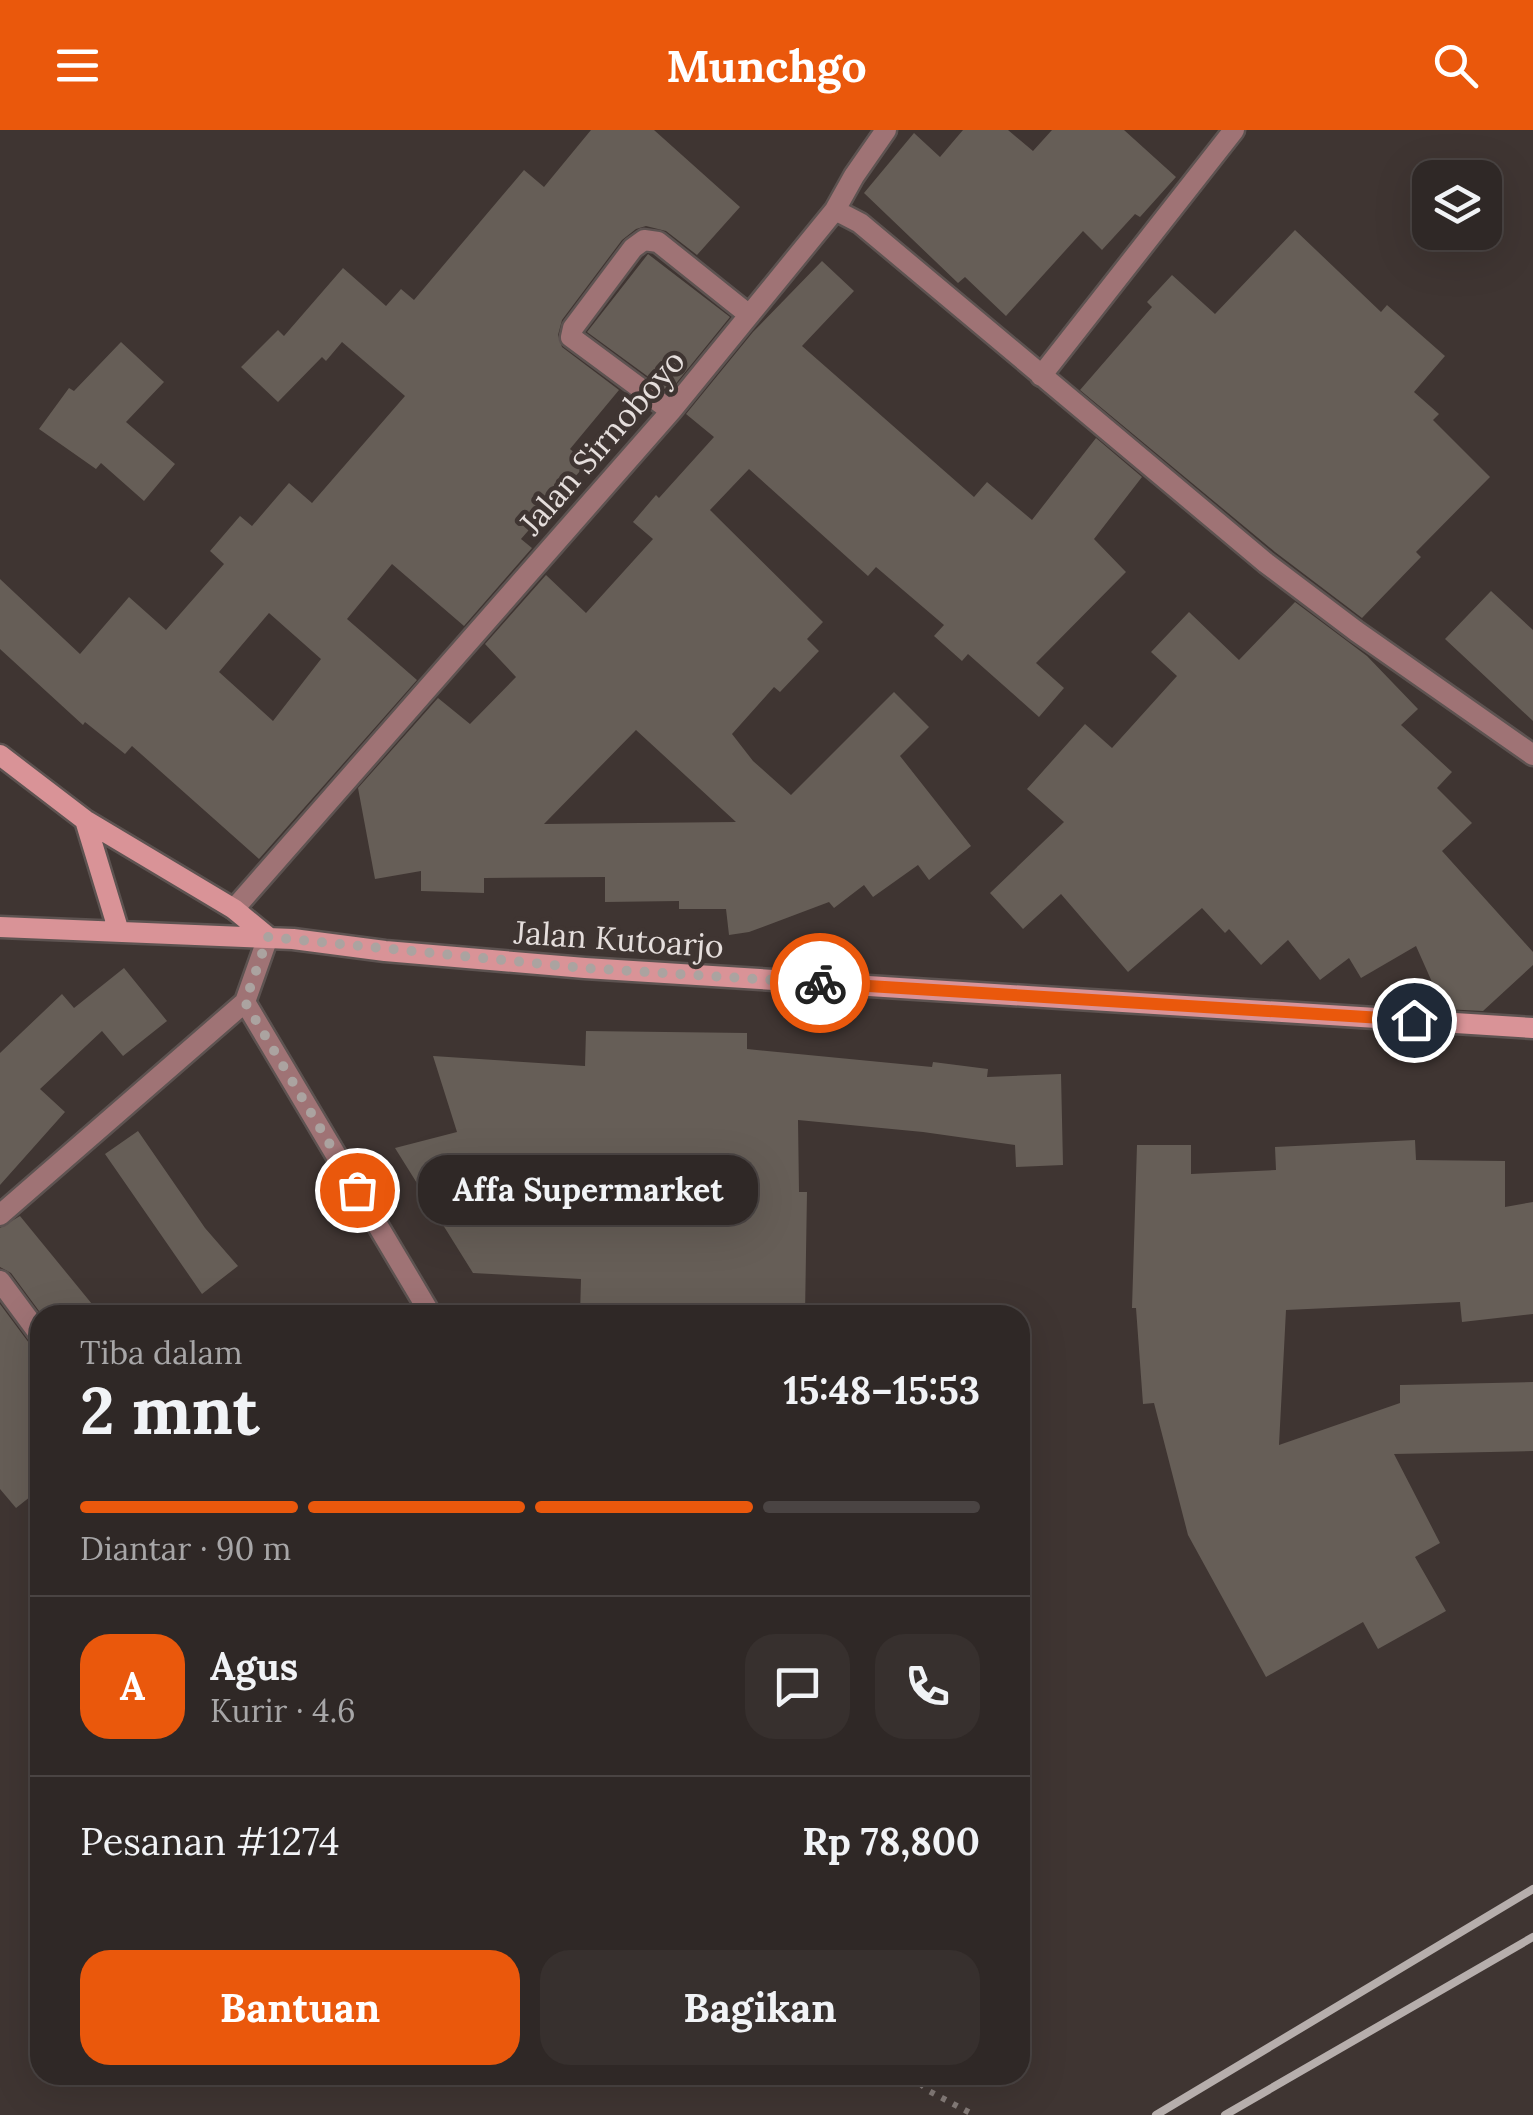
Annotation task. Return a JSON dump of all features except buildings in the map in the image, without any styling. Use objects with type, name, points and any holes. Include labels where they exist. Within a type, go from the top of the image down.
[{"type":"main road","points":[[0,755],[85,820],[234,909],[268,937]]},
{"type":"main road","points":[[85,820],[119,932]]},
{"type":"main road","name":"Jalan Kutoarjo","points":[[0,927],[268,937],[584,968],[1533,1028]]},
{"type":"street","name":"Jalan Sirnoboyo","points":[[234,909],[670,411],[836,210],[886,130]]},
{"type":"street","points":[[1041,376],[1234,130]]},
{"type":"street","points":[[836,210],[860,223],[1266,563],[1533,754]]},
{"type":"street","points":[[670,411],[571,337],[572,328],[633,248],[644,240],[658,242],[748,314]]},
{"type":"street","points":[[0,1215],[245,1002],[268,937]]},
{"type":"street","points":[[245,1002],[425,1305]]},
{"type":"street","points":[[0,1281],[30,1322]]},
{"type":"path","points":[[922,2085],[974,2115]]},
{"type":"railway","points":[[1156,2115],[1533,1889]]},
{"type":"railway","points":[[1225,2115],[1533,1937]]},
{"type":"way so far","points":[[357,1190],[245,1002],[268,937],[584,968],[820,983]]},
{"type":"place","name":"Affa Supermarket","points":[[357,1190]]},
{"type":"route","points":[[820,983],[1414,1020]]}]
